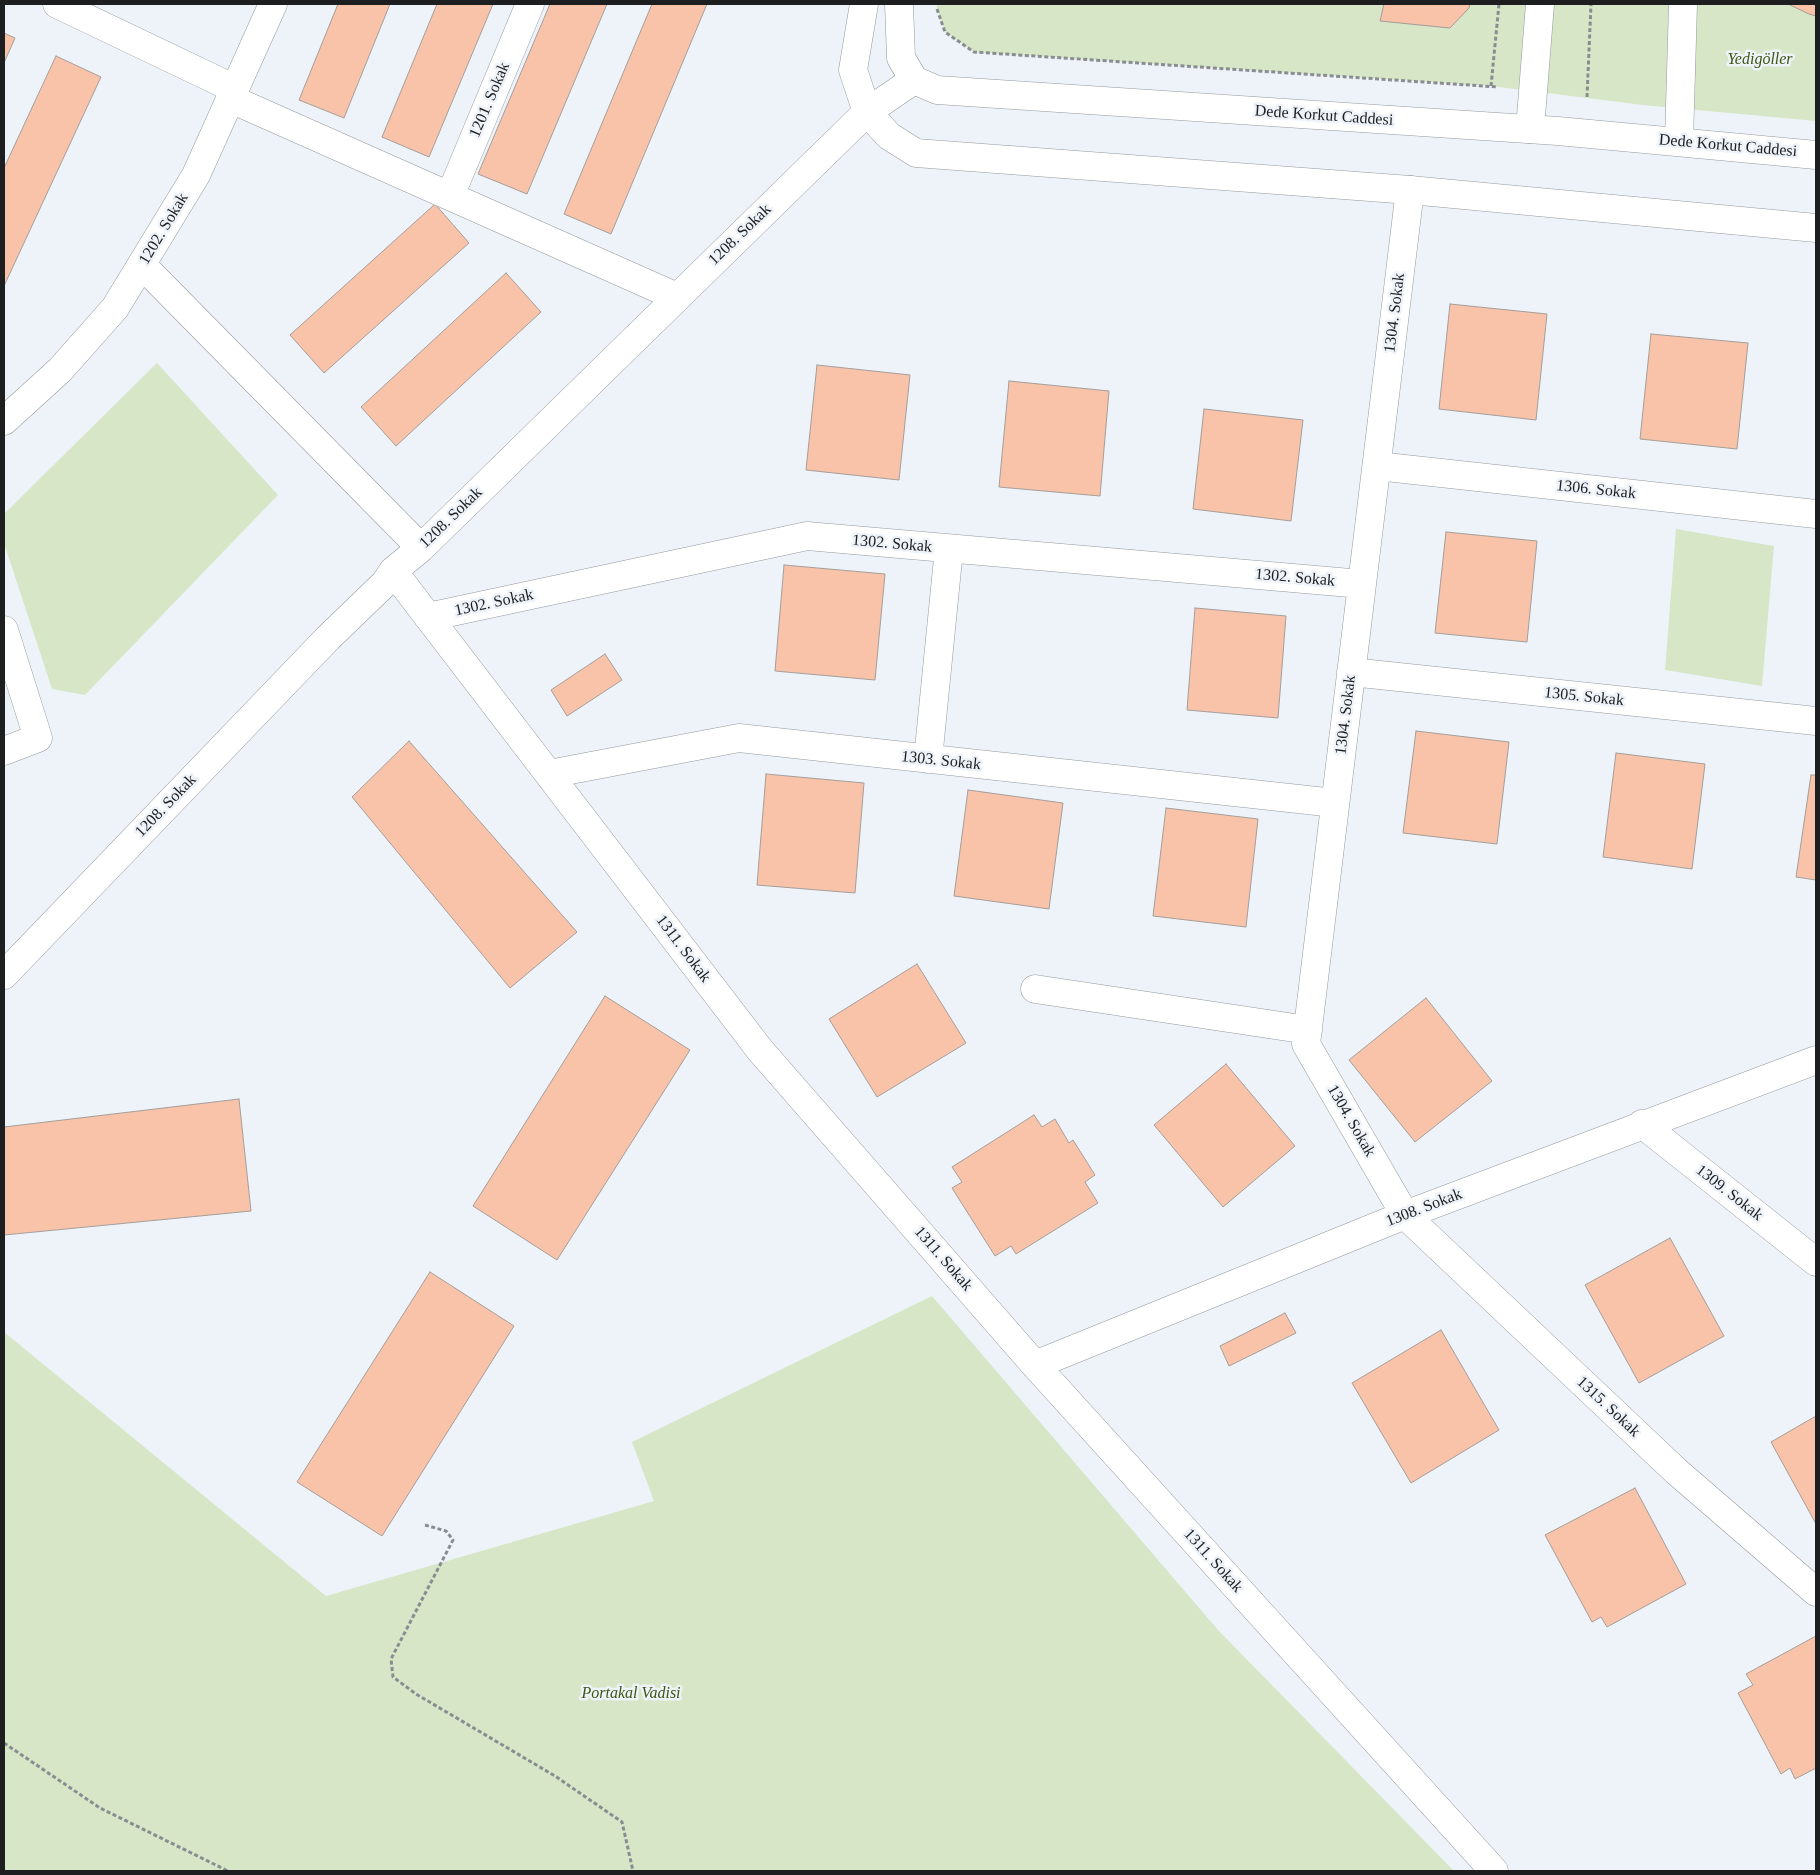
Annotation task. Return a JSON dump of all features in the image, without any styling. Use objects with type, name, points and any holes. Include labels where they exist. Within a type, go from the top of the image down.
[{"type":"street","points":[[57,4],[233,94],[450,196],[677,297]]},
{"type":"street","name":"1202. Sokak","points":[[4,420],[60,370],[115,308],[196,176],[273,4]]},
{"type":"street","name":"1201. Sokak","points":[[450,196],[530,4]]},
{"type":"street","points":[[864,4],[853,70],[867,112],[889,136],[916,153],[1410,190],[1816,228]]},
{"type":"street","points":[[899,4],[901,58],[914,80]]},
{"type":"street","points":[[1530,129],[1540,4]]},
{"type":"street","points":[[1679,141],[1683,4]]},
{"type":"street","name":"1208. Sokak","points":[[4,975],[328,638],[385,583],[393,571],[421,548],[867,112],[914,80]]},
{"type":"street","name":"Dede Korkut Caddesi","points":[[914,80],[937,90],[1530,129],[1679,141],[1816,155]]},
{"type":"street","name":"1304. Sokak","points":[[1405,1215],[1306,1044],[1410,190]]},
{"type":"street","points":[[142,265],[421,548]]},
{"type":"street","name":"1306. Sokak","points":[[1377,466],[1816,514]]},
{"type":"street","name":"1302. Sokak","points":[[428,617],[807,536],[1362,584]]},
{"type":"street","points":[[928,759],[949,549]]},
{"type":"street","name":"1311. Sokak","points":[[393,571],[760,1050],[1035,1365],[1494,1871]]},
{"type":"street","points":[[4,630],[38,738],[4,751]]},
{"type":"street","name":"1305. Sokak","points":[[1351,672],[1816,721]]},
{"type":"street","name":"1303. Sokak","points":[[549,774],[739,738],[1335,803]]},
{"type":"street","points":[[1035,989],[1308,1030]]},
{"type":"street","name":"1308. Sokak","points":[[1035,1365],[1405,1215],[1642,1124],[1816,1060]]},
{"type":"street","name":"1309. Sokak","points":[[1642,1124],[1816,1262]]},
{"type":"street","name":"1315. Sokak","points":[[1405,1215],[1676,1472],[1816,1592]]},
{"type":"path","points":[[937,4],[936,9],[945,32],[974,52],[1491,86],[1499,4]]},
{"type":"path","points":[[1590,4],[1586,97],[1595,98]]},
{"type":"path","points":[[425,1525],[446,1531],[453,1540],[391,1658],[393,1677],[416,1694],[555,1776],[622,1822],[633,1871]]},
{"type":"path","points":[[4,1743],[100,1808],[228,1871]]},
{"type":"green space","name":"Yedigöller","points":[[937,4],[1816,4],[1816,121],[1643,105],[1491,86],[974,52],[945,32]]},
{"type":"green space","points":[[157,363],[278,495],[85,695],[52,689],[4,543],[4,514]]},
{"type":"green space","points":[[1676,529],[1774,546],[1762,686],[1665,670]]},
{"type":"green space","name":"Portakal Vadisi","points":[[932,1296],[1218,1630],[1454,1871],[4,1871],[4,1332],[326,1596],[654,1501],[632,1442]]},
{"type":"building","points":[[338,4],[390,4],[344,118],[299,100]]},
{"type":"building","points":[[437,4],[493,4],[429,157],[382,137]]},
{"type":"building","points":[[550,4],[607,4],[527,194],[478,174]]},
{"type":"building","points":[[652,4],[707,4],[611,234],[564,214]]},
{"type":"building","points":[[1384,4],[1470,4],[1469,8],[1450,28],[1380,21]]},
{"type":"building","points":[[1788,4],[1816,4],[1816,16],[1809,14]]},
{"type":"building","points":[[4,33],[15,38],[4,63]]},
{"type":"building","points":[[56,56],[101,77],[4,286],[4,168]]},
{"type":"building","points":[[435,204],[469,243],[324,373],[290,335]]},
{"type":"building","points":[[506,273],[541,312],[396,446],[361,407]]},
{"type":"building","points":[[1450,304],[1547,314],[1536,420],[1439,409]]},
{"type":"building","points":[[1651,334],[1748,343],[1737,449],[1640,439]]},
{"type":"building","points":[[817,365],[910,375],[899,480],[806,470]]},
{"type":"building","points":[[1009,381],[1109,391],[1100,496],[999,487]]},
{"type":"building","points":[[1204,409],[1303,420],[1291,521],[1193,509]]},
{"type":"building","points":[[1446,532],[1537,541],[1527,642],[1435,633]]},
{"type":"building","points":[[784,565],[885,574],[875,680],[775,671]]},
{"type":"building","points":[[1195,608],[1286,616],[1278,718],[1187,710]]},
{"type":"building","points":[[605,654],[622,680],[567,716],[551,690]]},
{"type":"building","points":[[1416,731],[1509,742],[1497,844],[1403,833]]},
{"type":"building","points":[[409,741],[577,932],[510,988],[352,797]]},
{"type":"building","points":[[1616,753],[1705,764],[1692,869],[1603,857]]},
{"type":"building","points":[[766,774],[864,783],[855,893],[757,885]]},
{"type":"building","points":[[1811,775],[1816,775],[1816,880],[1796,877]]},
{"type":"building","points":[[968,790],[1063,803],[1049,909],[954,896]]},
{"type":"building","points":[[1166,808],[1258,819],[1246,927],[1153,916]]},
{"type":"building","points":[[917,964],[966,1043],[877,1097],[829,1019]]},
{"type":"building","points":[[605,996],[690,1050],[557,1260],[473,1206]]},
{"type":"building","points":[[1426,998],[1492,1081],[1415,1142],[1349,1060]]},
{"type":"building","points":[[1226,1064],[1295,1146],[1223,1207],[1154,1125]]},
{"type":"building","points":[[239,1099],[251,1211],[4,1235],[4,1127]]},
{"type":"building","points":[[1034,1115],[1042,1127],[1055,1119],[1069,1143],[1073,1140],[1095,1175],[1085,1182],[1098,1203],[1016,1254],[1011,1246],[995,1256],[952,1188],[962,1182],[952,1167]]},
{"type":"building","points":[[1670,1238],[1724,1336],[1639,1383],[1585,1285]]},
{"type":"building","points":[[430,1272],[514,1326],[382,1536],[297,1482]]},
{"type":"building","points":[[1285,1313],[1296,1333],[1229,1366],[1220,1346]]},
{"type":"building","points":[[1441,1330],[1499,1430],[1411,1483],[1352,1383]]},
{"type":"building","points":[[1816,1416],[1816,1524],[1771,1442]]},
{"type":"building","points":[[1635,1488],[1686,1584],[1607,1627],[1601,1617],[1592,1622],[1545,1535]]},
{"type":"building","points":[[1816,1636],[1816,1768],[1795,1779],[1790,1768],[1781,1774],[1738,1693],[1753,1685],[1746,1674]]}]
